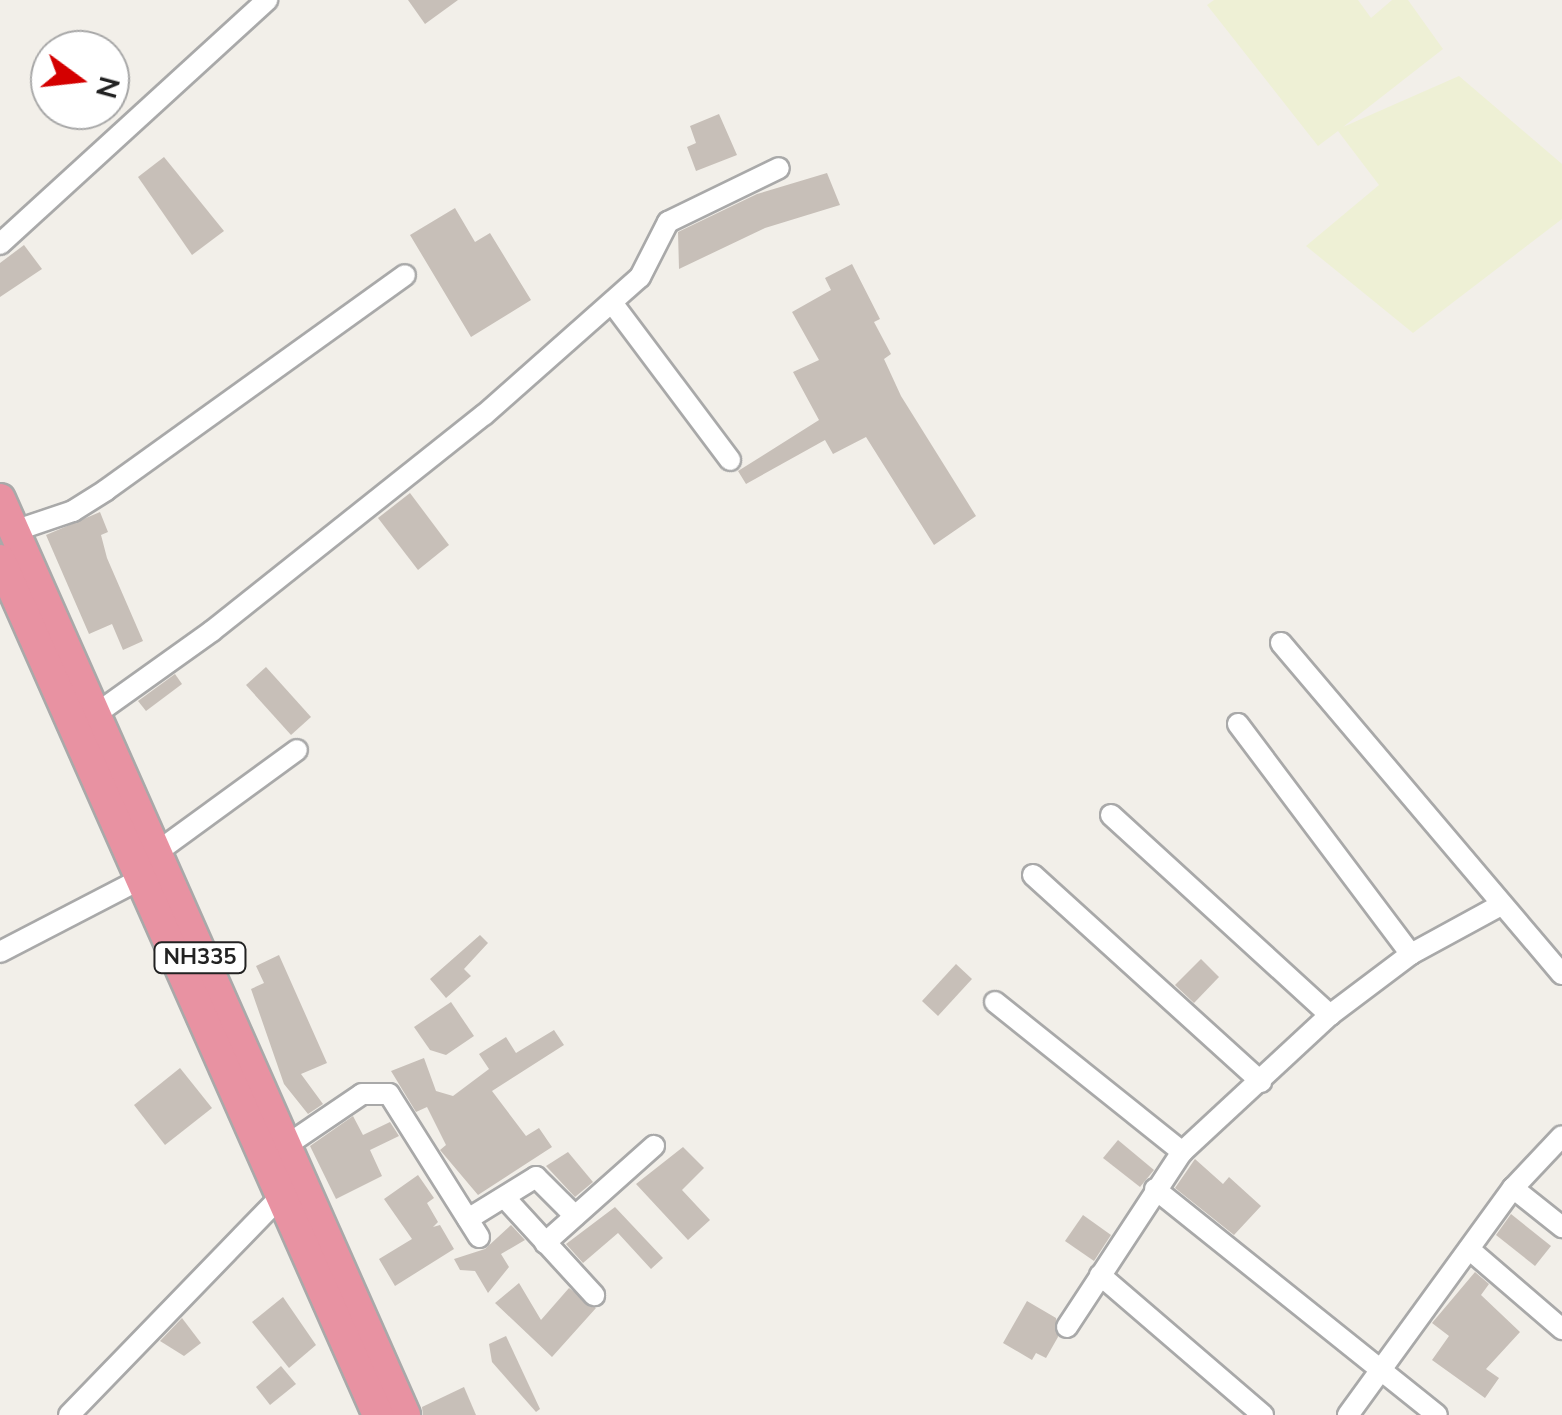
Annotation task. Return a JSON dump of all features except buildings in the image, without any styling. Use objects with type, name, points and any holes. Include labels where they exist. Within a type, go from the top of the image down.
[{"type":"highway","name":"NH335","points":[[0,499],[92,716],[146,867],[279,1198],[378,1415]]},
{"type":"highway","name":"NH335","points":[[0,560],[284,1146],[404,1415]]},
{"type":"street","points":[[0,244],[267,0]]},
{"type":"street","points":[[92,716],[347,526],[613,304],[640,277],[668,222],[780,168]]},
{"type":"street","points":[[14,532],[72,511],[106,490],[405,275]]},
{"type":"street","points":[[613,304],[730,460]]},
{"type":"street","points":[[1281,643],[1499,906],[1562,974]]},
{"type":"street","points":[[1238,724],[1411,954]]},
{"type":"street","points":[[0,952],[146,867],[297,750]]},
{"type":"street","points":[[1111,814],[1330,1015]]},
{"type":"street","points":[[1033,875],[1261,1082]]},
{"type":"street","points":[[1067,1327],[1182,1152],[1330,1015],[1411,954],[1499,906]]},
{"type":"street","points":[[995,1002],[1182,1152]]},
{"type":"street","points":[[284,1146],[362,1094],[388,1094],[474,1228],[528,1179],[542,1178],[574,1216]]},
{"type":"street","points":[[1348,1415],[1513,1188],[1562,1136]]},
{"type":"street","points":[[544,1242],[654,1146]]},
{"type":"street","points":[[1513,1188],[1562,1227]]},
{"type":"street","points":[[1155,1189],[1437,1415]]},
{"type":"street","points":[[70,1415],[279,1198]]},
{"type":"street","points":[[504,1198],[594,1295]]},
{"type":"street","points":[[1468,1249],[1562,1329]]},
{"type":"street","points":[[1100,1274],[1263,1415]]},
{"type":"green space","points":[[1214,0],[1358,0],[1371,18],[1392,0],[1408,0],[1443,49],[1343,127],[1459,76],[1562,164],[1562,219],[1413,333],[1306,246],[1379,185],[1338,131],[1318,146],[1207,5]]}]
